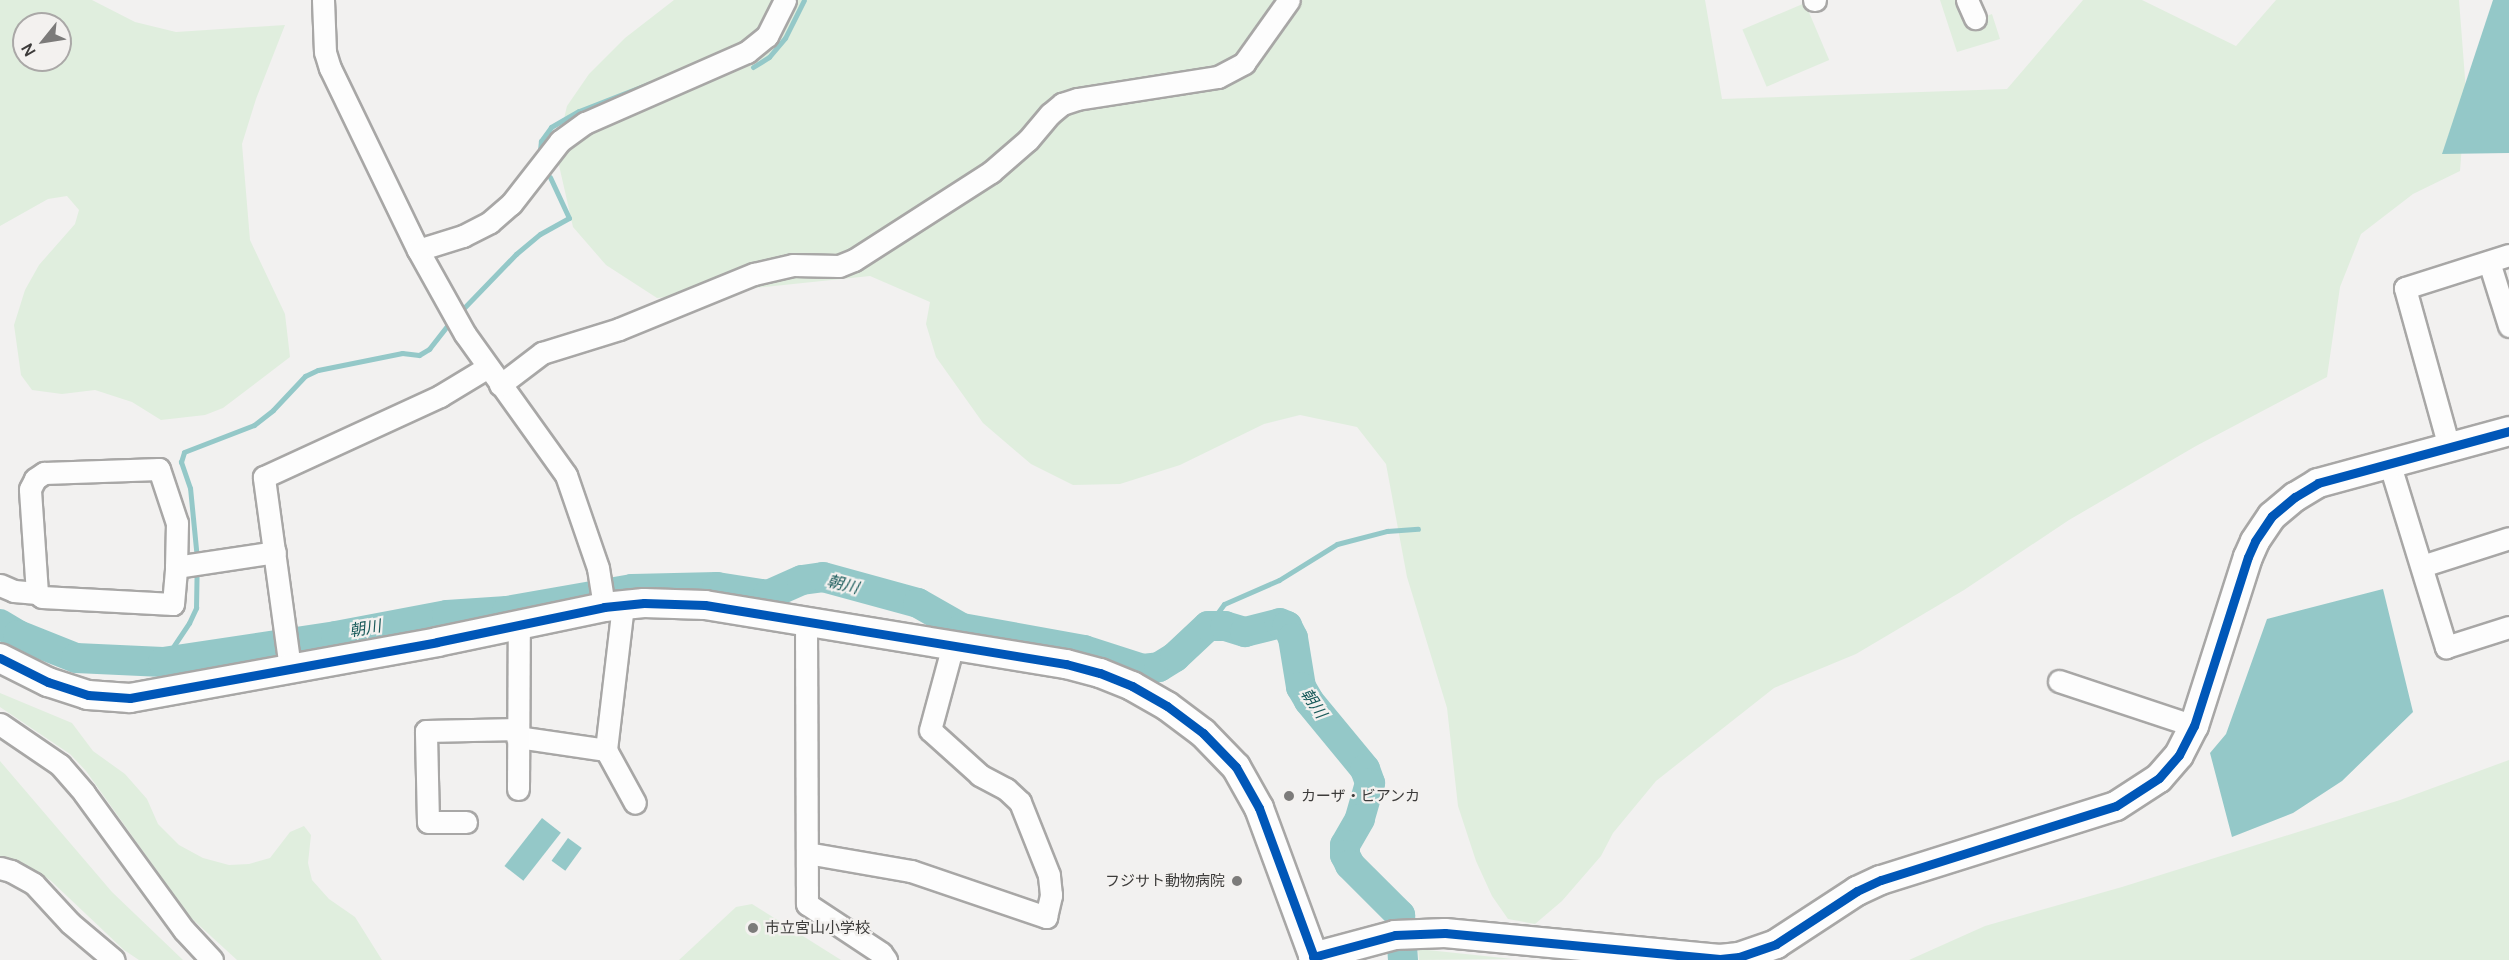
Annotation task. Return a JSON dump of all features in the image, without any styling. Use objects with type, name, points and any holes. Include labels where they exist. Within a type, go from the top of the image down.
[{"type":"street","points":[[323,0],[323,34],[330,68],[418,250],[455,316],[488,367],[566,475],[610,603],[606,750],[634,803]]},
{"type":"street","points":[[418,250],[463,236],[490,222],[511,204],[560,141],[585,123],[747,52],[767,36],[785,0]]},
{"type":"street","points":[[500,385],[542,353],[619,329],[754,274],[793,265],[839,266],[855,260],[991,172],[1028,140],[1050,114],[1062,104],[1077,99],[1218,77],[1244,63],[1289,0]]},
{"type":"street","points":[[2449,447],[2405,288],[2499,259],[2509,326]]},
{"type":"street","points":[[288,649],[264,477],[440,396],[488,367]]},
{"type":"street","points":[[0,658],[48,682],[88,695],[130,698],[288,649],[519,625],[610,603],[705,604],[1066,664],[1100,673],[1141,691],[1203,733],[1236,767],[1259,807],[1314,958],[1406,934],[1445,933],[1720,959],[1757,952],[1799,932],[1857,891],[1875,882],[2116,806],[2130,799],[2170,767],[2194,726],[2248,557],[2263,527],[2282,507],[2318,483],[2509,431]]},
{"type":"street","points":[[2389,462],[2446,647],[2509,627]]},
{"type":"street","points":[[0,585],[14,591],[37,593],[42,597],[172,604],[188,565],[159,469],[44,473],[34,479],[30,489],[37,593]]},
{"type":"street","points":[[2422,566],[2509,538]]},
{"type":"street","points":[[188,565],[274,552]]},
{"type":"street","points":[[806,622],[807,904],[881,953],[886,960]]},
{"type":"street","points":[[518,789],[519,625]]},
{"type":"street","points":[[807,853],[911,871],[1046,917],[1051,895],[1049,875],[1020,802],[1006,789],[980,775],[930,730],[953,645]]},
{"type":"street","points":[[2059,681],[2194,726]]},
{"type":"street","points":[[0,724],[60,765],[84,793],[184,930],[212,960]]},
{"type":"street","points":[[466,822],[428,822],[426,731],[517,733],[606,750]]},
{"type":"street","points":[[0,868],[11,871],[34,884],[70,923],[114,960]]},
{"type":"green space","points":[[0,0],[92,0],[135,22],[176,32],[285,25],[256,99],[242,144],[250,240],[285,314],[290,357],[223,408],[205,415],[161,420],[132,402],[95,390],[62,394],[32,390],[21,375],[14,325],[25,290],[39,265],[75,224],[79,210],[67,196],[48,199],[0,226]]},
{"type":"green space","points":[[674,0],[1705,0],[1722,99],[2007,89],[2083,0],[2142,0],[2236,46],[2276,0],[2459,0],[2466,91],[2460,171],[2413,194],[2361,234],[2340,287],[2327,377],[2196,446],[2069,520],[1964,590],[1856,654],[1774,688],[1656,781],[1613,833],[1601,856],[1562,901],[1535,924],[1508,919],[1492,896],[1476,861],[1458,806],[1447,708],[1407,577],[1386,464],[1357,427],[1300,415],[1264,424],[1180,465],[1120,484],[1073,485],[1031,464],[983,423],[936,357],[926,324],[930,302],[870,276],[657,298],[606,265],[573,227],[556,152],[567,106],[589,74],[625,38]]},
{"type":"green space","points":[[1940,0],[1957,0],[1966,24],[1992,14],[2000,39],[1957,52]]},
{"type":"green space","points":[[1805,3],[1829,60],[1767,87],[1742,30]]},
{"type":"green space","points":[[0,693],[72,723],[93,751],[125,774],[147,799],[158,824],[179,845],[203,858],[229,865],[249,864],[270,858],[290,832],[304,826],[311,835],[308,863],[312,880],[329,899],[355,917],[382,960],[237,960],[189,916],[86,771],[70,754],[0,707]]},
{"type":"green space","points":[[2509,760],[2509,960],[1909,960],[1985,926],[2122,887],[2400,800]]},
{"type":"green space","points":[[0,761],[112,892],[183,960],[139,960],[124,950],[50,880],[5,856],[0,856]]},
{"type":"green space","name":"市立宮山小学校","points":[[752,904],[841,960],[679,960],[736,907]]},
{"type":"green space","points":[[1418,949],[1513,959],[1419,960]]},
{"type":"water","points":[[2493,0],[2509,0],[2509,153],[2442,154]]},
{"type":"water","points":[[2383,589],[2413,712],[2342,781],[2293,813],[2232,837],[2210,753],[2226,734],[2267,619]]},
{"type":"water","points":[[542,818],[561,833],[523,881],[504,866]]},
{"type":"water","points":[[568,838],[582,848],[565,871],[552,861]]},
{"type":"waterway","points":[[753,67],[769,57],[785,38],[804,0]]},
{"type":"waterway","points":[[540,150],[541,141],[551,127],[579,111],[651,83]]},
{"type":"waterway","points":[[459,313],[516,254],[540,234],[569,218],[550,177]]},
{"type":"waterway","points":[[197,559],[190,488],[181,462],[184,452],[254,425],[273,410],[305,376],[318,370],[402,353],[419,355],[429,349],[452,320]]},
{"type":"waterway","points":[[1208,626],[1224,604],[1279,580],[1337,544],[1387,531],[1418,529]]},
{"type":"waterway","points":[[163,662],[189,623],[196,608],[197,569]]},
{"type":"waterway","name":"朝川","points":[[0,624],[18,635],[76,658],[163,662],[336,636],[447,615],[507,611],[632,589],[717,587],[768,595],[802,580],[823,577],[918,603],[962,628],[1084,650],[1143,669],[1159,667],[1175,657],[1208,626],[1225,626],[1245,632],[1280,623],[1287,626],[1293,638],[1301,687],[1309,701],[1365,769],[1370,783],[1360,819],[1345,845],[1345,855],[1350,865],[1400,915],[1403,960]]},
{"type":"cycle path","points":[[1313,957],[1395,935],[1445,933],[1720,959],[1739,957],[1776,944],[1857,891],[1881,880],[2116,806],[2159,778],[2179,755],[2194,726],[2248,557],[2255,541],[2272,516],[2295,497],[2318,483],[2509,431]]},
{"type":"cycle path","points":[[0,658],[48,682],[88,695],[130,698],[437,642],[604,607],[644,603],[705,605],[1066,664],[1100,673],[1132,686],[1167,706],[1203,733],[1236,767],[1259,808],[1315,960]]},
{"type":"place","name":"カーザ・ビアンカ","points":[[1289,796]]},
{"type":"place","name":"フジサト動物病院","points":[[1237,881]]},
{"type":"place","name":"市立宮山小学校","points":[[753,928]]}]
